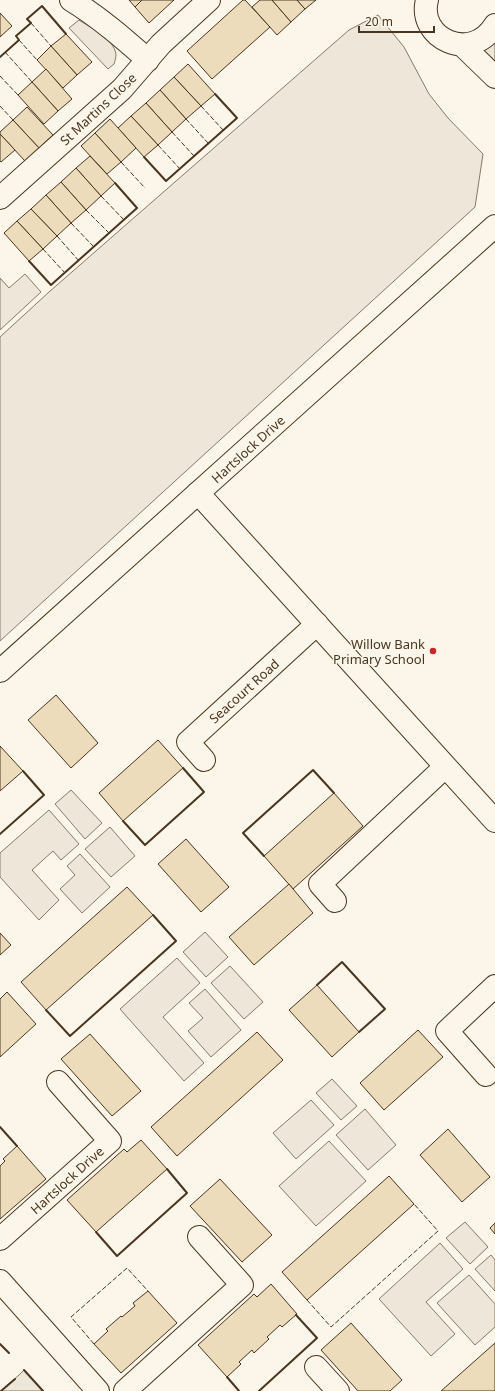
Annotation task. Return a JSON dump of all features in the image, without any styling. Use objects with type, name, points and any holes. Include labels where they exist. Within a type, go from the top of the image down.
[{"type":"street","points":[[71,0],[118,34],[148,60]]},
{"type":"street","name":"St Martins Close","points":[[0,198],[122,89],[161,44],[209,0]]},
{"type":"street","points":[[425,2],[428,20],[435,33],[447,42],[462,45],[473,43],[483,39],[495,25]]},
{"type":"street","points":[[462,45],[495,77]]},
{"type":"street","name":"Hartslock Drive","points":[[0,671],[495,226]]},
{"type":"street","points":[[198,493],[495,821]]},
{"type":"street","name":"Seacourt Road","points":[[204,760],[188,742],[317,624]]},
{"type":"street","points":[[335,901],[320,884],[446,767]]},
{"type":"street","points":[[486,1075],[447,1031],[495,986]]},
{"type":"street","name":"Hartslock Drive","points":[[0,1239],[110,1141],[58,1082]]},
{"type":"street","points":[[125,1391],[242,1285],[199,1236]]},
{"type":"street","points":[[0,1281],[98,1391]]},
{"type":"street","points":[[316,1367],[338,1391]]},
{"type":"shaded area","points":[[378,15],[404,47],[429,94],[448,118],[483,154],[475,207],[0,641],[0,337],[49,292],[349,30]]},
{"type":"shaded area","points":[[79,20],[106,38],[114,48],[116,54],[115,62],[108,69],[69,28]]},
{"type":"shaded area","points":[[495,40],[495,68],[479,50]]},
{"type":"shaded area","points":[[25,274],[41,292],[0,330],[0,278],[9,288]]},
{"type":"shaded area","points":[[71,790],[102,823],[85,839],[55,804]]},
{"type":"shaded area","points":[[49,810],[79,844],[61,860],[53,851],[32,870],[59,900],[39,920],[0,877],[0,853]]},
{"type":"shaded area","points":[[110,827],[135,856],[111,877],[85,849]]},
{"type":"shaded area","points":[[80,854],[110,887],[82,913],[60,889],[75,875],[67,866]]},
{"type":"shaded area","points":[[205,932],[228,957],[206,977],[183,952]]},
{"type":"shaded area","points":[[177,958],[200,983],[163,1017],[204,1063],[184,1081],[120,1009]]},
{"type":"shaded area","points":[[230,966],[263,1002],[244,1019],[211,983]]},
{"type":"shaded area","points":[[205,989],[241,1030],[211,1057],[188,1031],[203,1018],[189,1003]]},
{"type":"shaded area","points":[[332,1079],[357,1106],[341,1120],[316,1093]]},
{"type":"shaded area","points":[[311,1100],[334,1125],[296,1159],[273,1133]]},
{"type":"shaded area","points":[[365,1109],[396,1145],[368,1170],[336,1135]]},
{"type":"shaded area","points":[[329,1141],[366,1181],[316,1226],[279,1186]]},
{"type":"shaded area","points":[[465,1222],[488,1247],[470,1264],[446,1238]]},
{"type":"shaded area","points":[[440,1243],[463,1269],[426,1302],[455,1334],[431,1356],[379,1299]]},
{"type":"shaded area","points":[[491,1255],[495,1260],[495,1291],[475,1269]]},
{"type":"shaded area","points":[[469,1275],[495,1304],[495,1327],[475,1345],[437,1303]]},
{"type":"shaded area","points":[[24,1370],[43,1391],[1,1391],[19,1375]]},
{"type":"building","points":[[129,0],[142,0],[135,7]]},
{"type":"building","points":[[142,0],[174,0],[149,23],[135,7]]},
{"type":"building","points":[[243,0],[245,0],[270,27],[212,79],[187,51]]},
{"type":"building","points":[[260,0],[272,0],[291,22],[277,35],[252,7]]},
{"type":"building","points":[[272,0],[297,0],[305,9],[291,22]]},
{"type":"building","points":[[297,0],[316,0],[305,9]]},
{"type":"building","points":[[0,13],[12,26],[0,37]]},
{"type":"building","points":[[66,34],[92,62],[77,75],[51,46]]},
{"type":"building","points":[[51,46],[77,75],[63,88],[37,60]]},
{"type":"building","points":[[188,64],[215,94],[201,106],[174,77]]},
{"type":"building","points":[[46,69],[72,99],[58,111],[32,82]]},
{"type":"building","points":[[174,77],[201,106],[186,119],[160,90]]},
{"type":"building","points":[[32,82],[58,111],[44,124],[18,95]]},
{"type":"building","points":[[160,90],[186,119],[172,132],[146,103]]},
{"type":"building","points":[[146,103],[172,132],[158,145],[131,116]]},
{"type":"building","points":[[27,107],[53,135],[39,148],[13,120]]},
{"type":"building","points":[[131,116],[158,145],[144,157],[118,128]]},
{"type":"building","points":[[110,119],[136,148],[121,162],[95,133]]},
{"type":"building","points":[[13,120],[39,148],[25,161],[0,134],[0,132]]},
{"type":"building","points":[[95,133],[121,162],[107,174],[81,146]]},
{"type":"building","points":[[0,134],[15,150],[1,162],[0,161]]},
{"type":"building","points":[[90,156],[115,183],[101,196],[76,168]]},
{"type":"building","points":[[76,168],[101,196],[86,210],[61,182]]},
{"type":"building","points":[[61,182],[86,210],[71,223],[46,195]]},
{"type":"building","points":[[46,195],[71,223],[57,236],[31,209]]},
{"type":"building","points":[[31,209],[57,236],[43,249],[17,221]]},
{"type":"building","points":[[17,221],[43,249],[29,261],[4,233]]},
{"type":"building","points":[[56,695],[98,743],[71,768],[28,720]]},
{"type":"building","points":[[158,740],[183,768],[123,821],[99,793]]},
{"type":"building","points":[[0,746],[23,771],[0,791]]},
{"type":"building","points":[[334,793],[363,826],[293,889],[264,856]]},
{"type":"building","points":[[186,839],[229,887],[201,912],[158,864]]},
{"type":"building","points":[[289,884],[313,913],[254,965],[229,937]]},
{"type":"building","points":[[127,887],[153,915],[46,1010],[21,982]]},
{"type":"building","points":[[0,933],[11,945],[0,955]]},
{"type":"building","points":[[317,985],[359,1032],[332,1057],[289,1010]]},
{"type":"building","points":[[7,992],[36,1024],[0,1057],[0,999]]},
{"type":"building","points":[[418,1030],[443,1057],[384,1110],[360,1083]]},
{"type":"building","points":[[257,1032],[283,1060],[177,1156],[151,1127]]},
{"type":"building","points":[[90,1034],[141,1091],[112,1116],[61,1059]]},
{"type":"building","points":[[448,1129],[490,1177],[462,1202],[420,1155]]},
{"type":"building","points":[[141,1140],[167,1169],[96,1232],[67,1200],[124,1149],[127,1152]]},
{"type":"building","points":[[17,1146],[46,1179],[0,1219],[0,1166],[5,1161],[3,1159]]},
{"type":"building","points":[[389,1176],[414,1204],[307,1300],[282,1272]]},
{"type":"building","points":[[220,1179],[272,1235],[242,1262],[190,1206]]},
{"type":"building","points":[[495,1223],[495,1234],[490,1228]]},
{"type":"building","points":[[271,1284],[297,1314],[282,1327],[280,1325],[267,1337],[269,1339],[254,1353],[252,1350],[239,1362],[241,1364],[227,1377],[198,1345],[254,1294],[257,1297]]},
{"type":"building","points":[[148,1291],[177,1323],[121,1373],[94,1344],[108,1331],[106,1329],[135,1306],[133,1303]]},
{"type":"building","points":[[351,1323],[402,1380],[390,1391],[358,1391],[321,1350]]},
{"type":"building","points":[[495,1343],[495,1391],[441,1391]]},
{"type":"fence","points":[[31,23],[51,46]]},
{"type":"fence","points":[[19,40],[37,60]]},
{"type":"fence","points":[[5,52],[32,82]]},
{"type":"fence","points":[[0,76],[18,95]]},
{"type":"fence","points":[[0,106],[13,120]]},
{"type":"fence","points":[[201,106],[223,130]]},
{"type":"fence","points":[[186,119],[208,143]]},
{"type":"fence","points":[[172,132],[194,156]]},
{"type":"fence","points":[[158,145],[180,169]]},
{"type":"fence","points":[[121,162],[145,188]]},
{"type":"fence","points":[[101,196],[124,220]]},
{"type":"fence","points":[[86,210],[109,233]]},
{"type":"fence","points":[[71,223],[94,247]]},
{"type":"fence","points":[[57,236],[79,261]]},
{"type":"fence","points":[[43,249],[65,273]]},
{"type":"fence","points":[[307,1300],[331,1327],[438,1231],[414,1204]]},
{"type":"fence","points":[[94,1344],[71,1317],[127,1268],[148,1291]]},
{"type":"wall","points":[[0,57],[19,40],[16,36],[31,23],[27,19],[42,6],[66,34]]},
{"type":"wall","points":[[144,157],[166,181],[237,118],[215,94]]},
{"type":"wall","points":[[29,261],[51,285],[137,208],[115,183]]},
{"type":"wall","points":[[123,821],[145,845],[204,792],[183,768]]},
{"type":"wall","points":[[264,856],[243,833],[313,770],[334,793]]},
{"type":"wall","points":[[0,834],[44,795],[23,771]]},
{"type":"wall","points":[[46,1010],[70,1036],[176,941],[153,915]]},
{"type":"wall","points":[[317,985],[342,962],[385,1009],[359,1032]]},
{"type":"wall","points":[[0,1127],[17,1146]]},
{"type":"wall","points":[[96,1232],[117,1256],[187,1193],[167,1169]]},
{"type":"wall","points":[[259,1391],[317,1338],[296,1315]]},
{"type":"wall","points":[[0,1344],[9,1353]]},
{"type":"wall","points":[[24,1370],[43,1391]]},
{"type":"wall","points":[[227,1377],[239,1391]]},
{"type":"wall","points":[[1,1391],[15,1379]]},
{"type":"place","name":"Willow Bank Primary School","points":[[433,651]]}]
